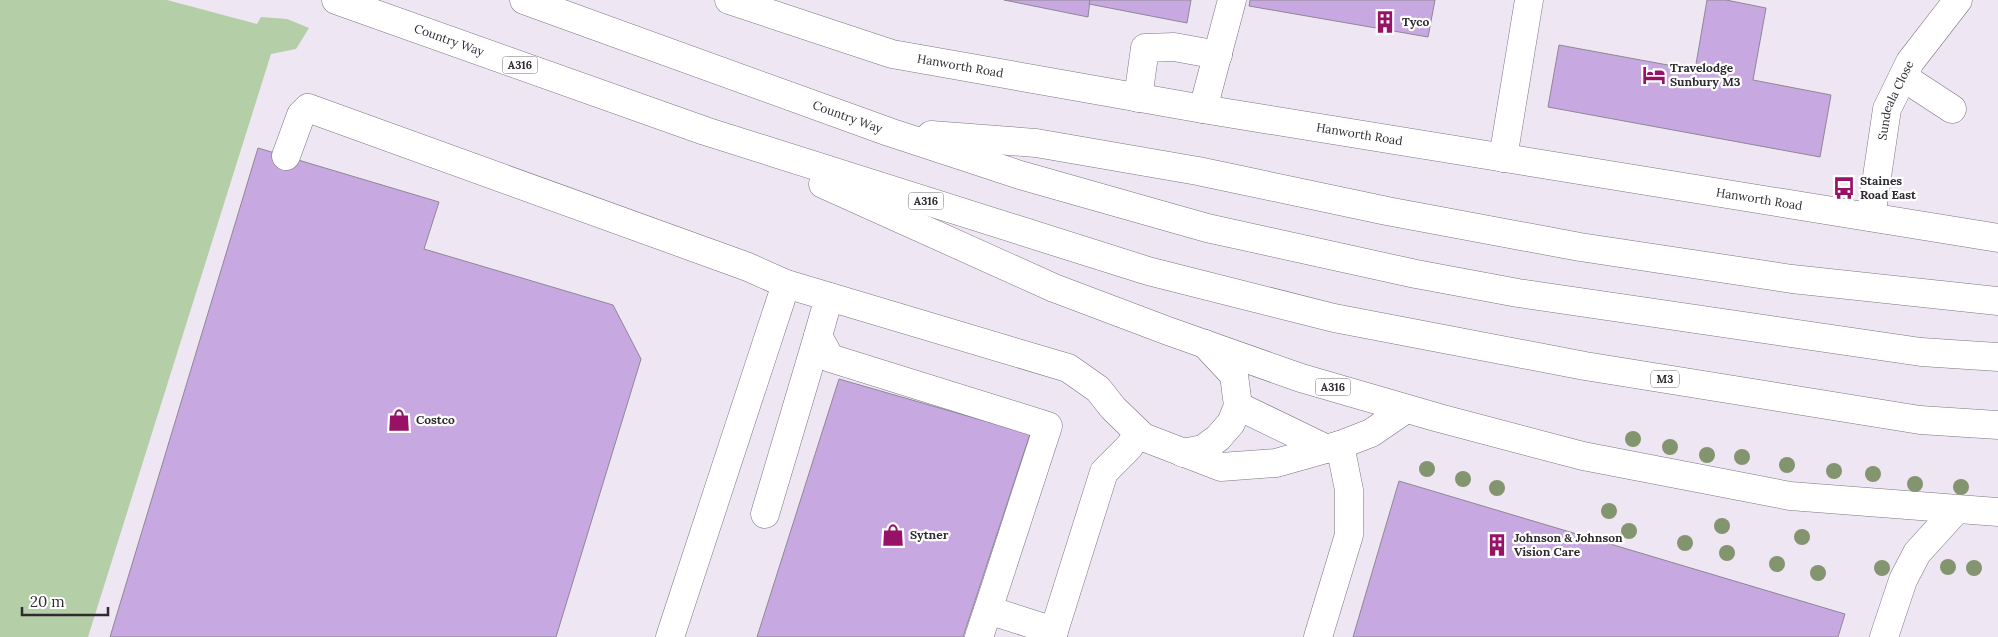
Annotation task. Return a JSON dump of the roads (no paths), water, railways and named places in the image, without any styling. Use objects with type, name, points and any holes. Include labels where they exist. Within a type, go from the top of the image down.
[{"type":"main road","name":"Country Way","points":[[336,0],[705,131]]},
{"type":"main road","name":"Country Way","points":[[524,0],[890,132]]},
{"type":"main road","name":"Hanworth Road","points":[[729,0],[892,54],[1203,109],[1998,238]]},
{"type":"main road","points":[[1203,109],[1232,0]]},
{"type":"main road","points":[[1503,158],[1529,0]]},
{"type":"main road","name":"Sundeala Close","points":[[1871,217],[1887,109],[1910,62],[1928,36],[1958,0]]},
{"type":"main road","points":[[1138,98],[1145,48],[1174,47],[1218,55]]},
{"type":"main road","points":[[1903,77],[1952,109]]},
{"type":"main road","points":[[286,156],[301,115],[308,108],[748,267],[786,284],[1068,368],[1098,389],[1138,434],[1149,440],[1222,467],[1276,463],[1333,447],[1371,433],[1406,409]]},
{"type":"main road","name":"A316","points":[[705,131],[1148,271],[1334,318]]},
{"type":"main road","name":"A316","points":[[705,131],[1054,288],[1301,378],[1406,409],[1583,456],[1790,496],[1998,512]]},
{"type":"main road","points":[[890,132],[1020,175],[1207,228],[1416,274],[1518,293],[1921,352],[1998,357]]},
{"type":"main road","points":[[890,132],[1036,143],[1198,171],[1387,211],[1580,247],[1792,278],[1998,301]]},
{"type":"main road","points":[[670,637],[786,284]]},
{"type":"main road","points":[[766,514],[829,297]]},
{"type":"main road","name":"M3","points":[[1334,318],[1595,368],[1920,420],[1998,425]]},
{"type":"main road","points":[[818,336],[830,358],[1048,426],[978,637]]},
{"type":"main road","points":[[1183,453],[1203,448],[1218,438],[1231,423],[1238,406],[1234,375],[1205,344]]},
{"type":"main road","points":[[1238,406],[1333,447],[1349,490],[1349,535],[1318,637]]},
{"type":"main road","points":[[988,610],[1053,634],[1104,472],[1129,447],[1138,434]]},
{"type":"main road","points":[[1884,637],[1903,580],[1917,554],[1956,510]]},
{"type":"place","name":"Tyco","points":[[1385,22]]},
{"type":"place","name":"Travelodge Sunbury M3","points":[[1654,75]]},
{"type":"place","name":"Staines Road East","points":[[1844,188]]},
{"type":"place","name":"Costco","points":[[399,420]]},
{"type":"place","name":"Sytner","points":[[893,535]]},
{"type":"place","name":"Johnson & Johnson Vision Care","points":[[1497,545]]}]
